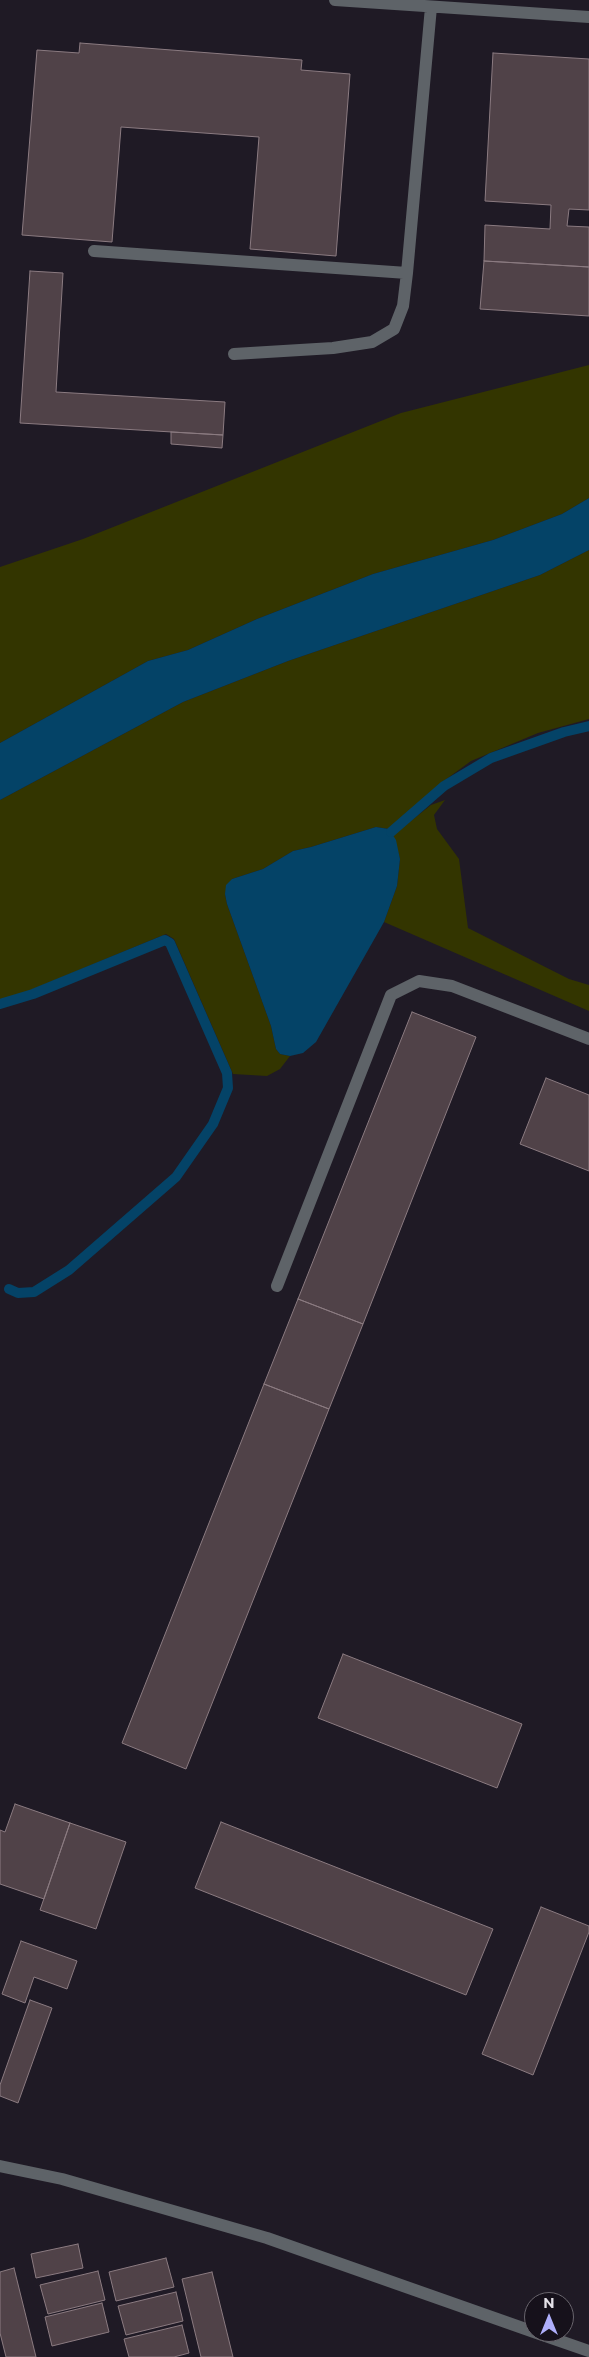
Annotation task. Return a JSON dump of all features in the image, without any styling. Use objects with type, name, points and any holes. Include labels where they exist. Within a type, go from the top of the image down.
[{"type":"lane","points":[[335,0],[589,17]]},
{"type":"lane","points":[[234,354],[334,348],[372,342],[394,329],[403,306],[408,273],[431,7]]},
{"type":"lane","points":[[94,251],[408,273]]},
{"type":"lane","points":[[277,1286],[391,995],[419,981],[452,986],[589,1039]]},
{"type":"lane","points":[[0,2166],[62,2179],[267,2238],[524,2328]]},
{"type":"lane","points":[[563,2342],[589,2351]]},
{"type":"shaded area","points":[[589,365],[589,498],[562,514],[493,540],[373,574],[257,619],[188,650],[148,661],[0,743],[0,567],[83,539],[401,413]]},
{"type":"shaded area","points":[[589,550],[589,719],[538,733],[471,761],[441,783],[389,829],[376,827],[293,851],[263,869],[232,879],[225,894],[227,904],[271,1026],[276,1049],[280,1054],[290,1056],[280,1069],[267,1076],[233,1074],[174,939],[166,934],[31,990],[0,1000],[0,800],[183,702],[288,661],[540,575]]},
{"type":"shaded area","points":[[445,800],[434,815],[437,829],[459,859],[468,928],[569,979],[589,985],[589,1011],[384,922],[397,886],[400,859],[393,835],[431,805]]},
{"type":"water","points":[[589,498],[589,550],[540,575],[288,661],[183,702],[0,800],[0,743],[148,661],[188,650],[257,619],[373,574],[493,540],[562,514]]},
{"type":"water","points":[[376,827],[389,829],[396,840],[400,859],[397,886],[384,922],[316,1042],[303,1053],[290,1056],[280,1054],[276,1049],[271,1026],[227,904],[226,885],[232,879],[263,869],[293,851]]},
{"type":"building","points":[[80,43],[302,60],[301,70],[350,74],[336,256],[250,249],[259,137],[121,127],[112,242],[22,235],[37,50],[79,53]]},
{"type":"building","points":[[493,53],[589,59],[589,210],[569,209],[567,226],[589,227],[589,267],[484,261],[485,225],[550,229],[551,205],[485,201]]},
{"type":"building","points":[[484,261],[589,267],[589,316],[480,309]]},
{"type":"building","points":[[30,271],[63,273],[56,392],[225,402],[223,435],[20,423]]},
{"type":"building","points":[[171,432],[223,435],[222,448],[171,444]]},
{"type":"building","points":[[412,1012],[476,1037],[363,1324],[298,1299]]},
{"type":"building","points":[[546,1078],[589,1095],[589,1171],[520,1144]]},
{"type":"building","points":[[298,1299],[363,1324],[329,1409],[264,1384]]},
{"type":"building","points":[[264,1384],[329,1409],[186,1769],[122,1743]]},
{"type":"building","points":[[343,1654],[522,1724],[497,1788],[318,1718]]},
{"type":"building","points":[[15,1804],[70,1823],[44,1899],[0,1884],[0,1830],[5,1832]]},
{"type":"building","points":[[221,1822],[493,1929],[466,1995],[195,1888]]},
{"type":"building","points":[[70,1823],[126,1842],[96,1929],[40,1910]]},
{"type":"building","points":[[541,1907],[589,1926],[589,1932],[533,2075],[482,2054]]},
{"type":"building","points":[[21,1941],[77,1961],[67,1989],[34,1977],[25,2003],[2,1994]]},
{"type":"building","points":[[30,2000],[52,2008],[18,2103],[0,2096],[0,2085]]},
{"type":"building","points":[[78,2244],[83,2268],[36,2278],[31,2254]]},
{"type":"building","points":[[166,2258],[174,2287],[116,2301],[109,2272]]},
{"type":"building","points":[[14,2268],[36,2357],[6,2357],[0,2333],[0,2272]]},
{"type":"building","points":[[98,2271],[105,2300],[48,2314],[40,2285]]},
{"type":"building","points":[[212,2272],[233,2357],[201,2357],[182,2279]]},
{"type":"building","points":[[176,2292],[183,2321],[126,2335],[118,2306]]},
{"type":"building","points":[[102,2303],[109,2332],[52,2346],[45,2317]]},
{"type":"building","points":[[182,2325],[189,2353],[174,2357],[129,2357],[124,2339]]},
{"type":"waterway","points":[[391,832],[444,786],[491,758],[564,732],[589,726]]},
{"type":"waterway","points":[[0,1004],[33,994],[165,940],[170,943],[227,1073],[228,1088],[213,1124],[176,1177],[69,1270],[34,1292],[18,1293],[9,1289]]}]
